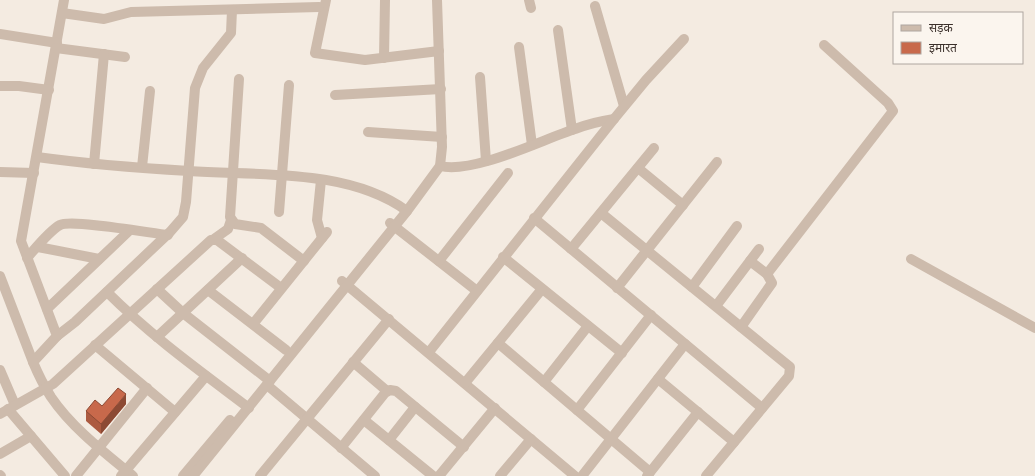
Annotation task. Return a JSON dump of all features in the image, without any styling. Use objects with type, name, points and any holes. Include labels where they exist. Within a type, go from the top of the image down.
[{"type":"street","points":[[57,336],[21,241],[64,0]]},
{"type":"street","points":[[384,58],[385,0]]},
{"type":"street","points":[[183,476],[267,381],[440,166],[442,155],[442,137],[437,0]]},
{"type":"street","points":[[62,13],[104,19],[131,12],[232,10],[322,3],[315,53],[364,60],[440,51]]},
{"type":"street","points":[[595,6],[624,106]]},
{"type":"street","points":[[33,362],[57,336],[107,292],[179,223],[185,212],[193,101],[197,79],[209,58],[230,33],[232,10]]},
{"type":"street","points":[[558,30],[572,130]]},
{"type":"street","points":[[0,34],[125,57]]},
{"type":"street","points":[[429,352],[624,106],[684,39]]},
{"type":"street","points":[[767,274],[892,112],[888,102],[824,45]]},
{"type":"street","points":[[519,47],[532,145]]},
{"type":"street","points":[[94,164],[104,54]]},
{"type":"street","points":[[480,77],[486,161]]},
{"type":"street","points":[[239,79],[230,211],[232,220],[235,224],[261,228],[304,261]]},
{"type":"street","points":[[279,212],[289,85]]},
{"type":"street","points":[[0,86],[19,86],[49,90]]},
{"type":"street","points":[[335,95],[441,89]]},
{"type":"street","points":[[142,167],[150,91]]},
{"type":"street","points":[[440,166],[456,167],[486,161],[572,130],[614,119]]},
{"type":"street","points":[[368,132],[442,137]]},
{"type":"street","points":[[572,249],[654,148]]},
{"type":"street","points":[[404,209],[442,155]]},
{"type":"street","points":[[37,157],[94,164],[282,176],[321,180],[354,185],[371,191],[404,209]]},
{"type":"street","points":[[617,288],[717,162]]},
{"type":"street","points":[[638,168],[683,205]]},
{"type":"street","points":[[0,172],[34,173]]},
{"type":"street","points":[[439,261],[508,173]]},
{"type":"street","points":[[253,324],[325,235],[317,220],[321,180]]},
{"type":"street","points":[[601,214],[790,367],[789,376],[706,476]]},
{"type":"street","points":[[534,218],[762,408]]},
{"type":"street","points":[[8,409],[46,389],[198,251],[228,229],[232,220]]},
{"type":"street","points":[[27,258],[56,228],[63,224],[168,235]]},
{"type":"street","points":[[392,224],[477,291]]},
{"type":"street","points":[[692,287],[738,226]]},
{"type":"street","points":[[47,308],[130,230]]},
{"type":"street","points":[[214,239],[281,288]]},
{"type":"street","points":[[38,247],[99,259]]},
{"type":"street","points":[[716,306],[760,249]]},
{"type":"street","points":[[503,257],[622,353]]},
{"type":"street","points":[[157,337],[242,258]]},
{"type":"street","points":[[911,259],[1035,328]]},
{"type":"street","points":[[741,327],[770,287],[772,280],[767,274],[750,261]]},
{"type":"street","points":[[0,276],[33,362],[46,389],[63,412],[127,474],[175,412],[206,376]]},
{"type":"street","points":[[345,283],[575,476]]},
{"type":"street","points":[[267,381],[286,350],[345,283]]},
{"type":"street","points":[[156,289],[183,313],[267,381],[307,419],[374,476]]},
{"type":"street","points":[[465,383],[542,289]]},
{"type":"street","points":[[208,290],[286,350]]},
{"type":"street","points":[[107,292],[129,314],[157,337],[246,406]]},
{"type":"street","points":[[577,410],[651,315]]},
{"type":"street","points":[[260,476],[389,319]]},
{"type":"street","points":[[544,382],[588,326]]},
{"type":"street","points":[[498,343],[612,440],[649,474],[698,412]]},
{"type":"street","points":[[582,476],[612,440],[685,344]]},
{"type":"street","points":[[95,345],[175,412]]},
{"type":"street","points":[[353,362],[387,391],[390,390],[396,392],[464,447]]},
{"type":"street","points":[[0,370],[8,409],[65,476]]},
{"type":"street","points":[[658,379],[734,442]]},
{"type":"street","points":[[76,476],[146,388]]},
{"type":"street","points":[[341,448],[387,391]]},
{"type":"street","points":[[193,476],[246,406]]},
{"type":"street","points":[[388,440],[415,407]]},
{"type":"street","points":[[439,476],[495,408]]},
{"type":"street","points":[[364,420],[433,476]]},
{"type":"street","points":[[0,454],[31,436]]},
{"type":"street","points":[[500,476],[531,439]]},
{"type":"building","points":[[118,388],[126,394],[101,424],[86,411],[95,400],[102,406]]}]
